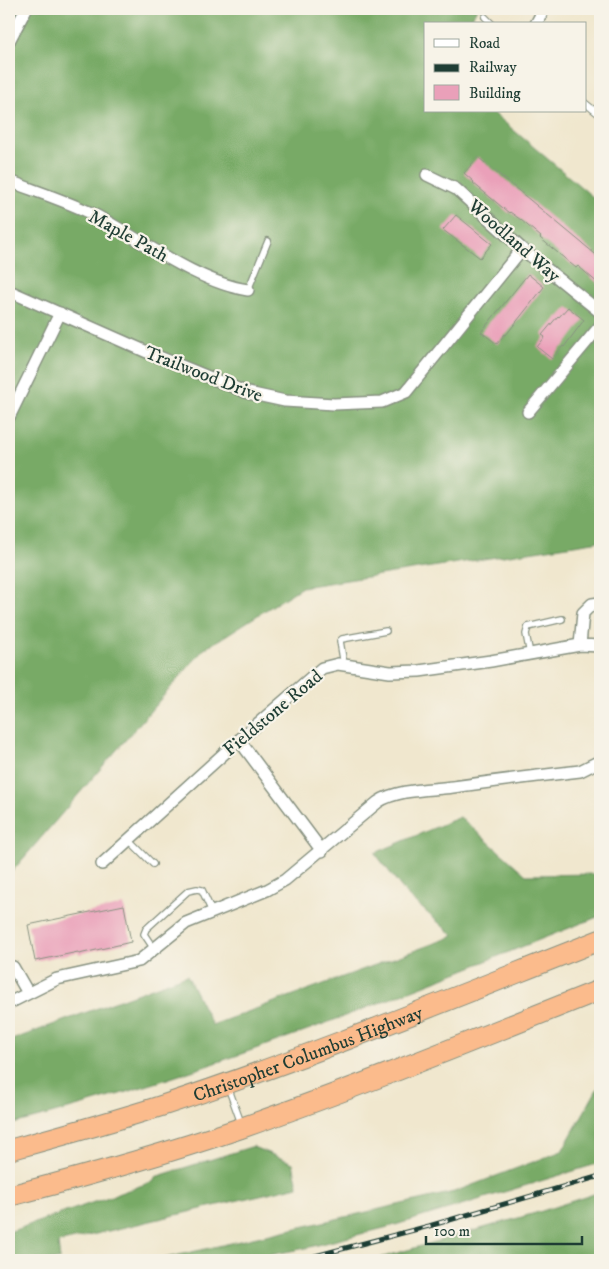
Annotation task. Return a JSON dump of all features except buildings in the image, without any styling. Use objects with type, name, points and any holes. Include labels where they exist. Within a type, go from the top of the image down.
[{"type":"highway","name":"Christopher Columbus Highway","points":[[9,1150],[160,1106],[227,1083],[600,940]]},
{"type":"highway","points":[[9,1196],[115,1168],[243,1128],[320,1100],[600,990]]},
{"type":"street","points":[[9,41],[26,9]]},
{"type":"street","points":[[537,22],[544,9]]},
{"type":"street","name":"Woodland Way","points":[[427,174],[456,189],[522,249],[600,312]]},
{"type":"street","name":"Maple Path","points":[[9,181],[90,213],[199,274],[236,288],[248,290]]},
{"type":"street","name":"Trailwood Drive","points":[[9,291],[147,352],[248,393],[285,401],[334,404],[382,402],[406,392],[522,249]]},
{"type":"street","points":[[9,417],[60,314]]},
{"type":"street","points":[[528,412],[600,326]]},
{"type":"street","points":[[580,645],[582,614],[592,604],[600,604]]},
{"type":"street","name":"Fieldstone Road","points":[[102,864],[322,668],[338,664],[390,672],[419,671],[580,645],[600,646]]},
{"type":"street","points":[[239,740],[322,850]]},
{"type":"street","points":[[9,1003],[57,979],[139,961],[186,923],[267,890],[285,880],[378,802],[392,795],[580,771],[600,761]]},
{"type":"street","points":[[9,969],[13,967],[28,993]]},
{"type":"lane","points":[[485,17],[490,22]]},
{"type":"lane","points":[[586,104],[600,115]]},
{"type":"lane","points":[[248,290],[268,241]]},
{"type":"lane","points":[[530,654],[526,634],[528,626],[562,619]]},
{"type":"lane","points":[[344,665],[340,641],[342,639],[386,630]]},
{"type":"lane","points":[[129,840],[153,864]]},
{"type":"lane","points":[[154,950],[144,934],[146,929],[188,891],[202,890],[212,912]]},
{"type":"lane","points":[[227,1083],[243,1128]]},
{"type":"green space","points":[[9,9],[477,9],[469,22],[424,22],[424,112],[492,112],[600,203],[600,541],[302,587],[203,650],[9,875]]},
{"type":"green space","points":[[460,817],[526,875],[600,874],[600,916],[308,1030],[160,1082],[9,1125],[9,1041],[187,975],[212,1025],[454,936],[408,896],[375,853]]},
{"type":"green space","points":[[600,1084],[600,1163],[392,1226],[306,1248],[244,1260],[157,1260],[454,1192],[562,1151]]},
{"type":"green space","points":[[254,1146],[293,1163],[298,1186],[58,1243],[60,1260],[9,1260],[9,1232],[154,1181],[155,1177]]},
{"type":"green space","points":[[600,1192],[600,1260],[373,1260],[539,1212]]},
{"type":"railway","points":[[300,1260],[429,1226],[600,1176]]}]
